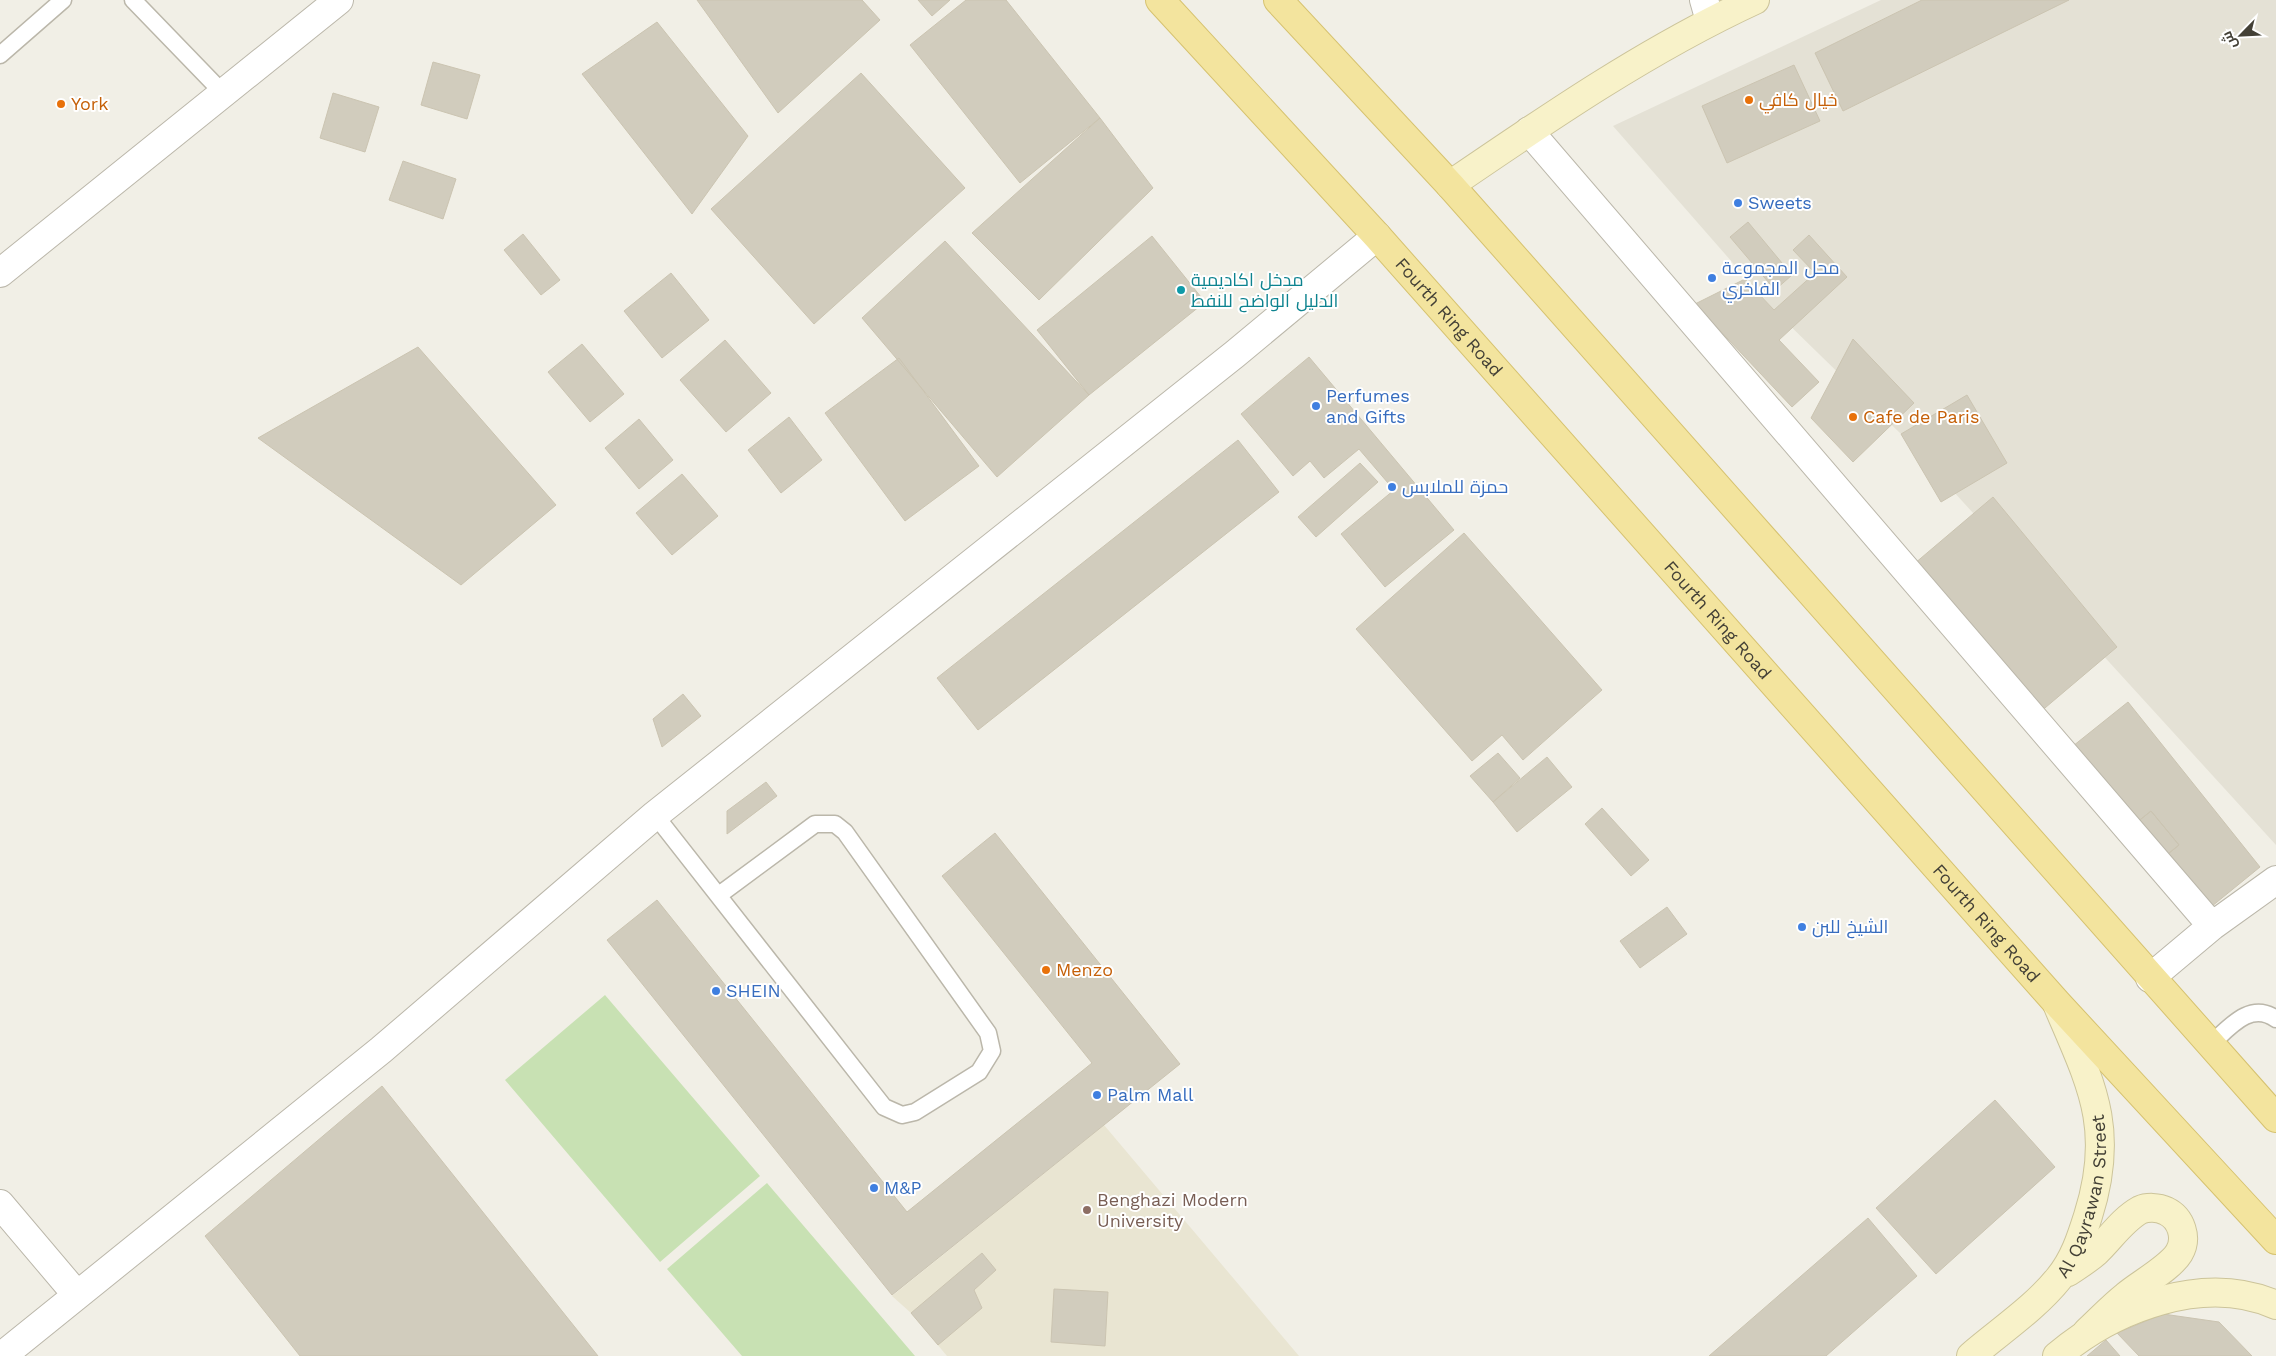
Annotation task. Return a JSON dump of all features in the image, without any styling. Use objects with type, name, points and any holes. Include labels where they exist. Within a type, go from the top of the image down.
[{"type":"main road","name":"Fourth Ring Road","points":[[1160,0],[1378,236],[2057,1003],[2276,1240]]},
{"type":"main road","points":[[1278,0],[1450,185],[2150,978],[2276,1118]]},
{"type":"main road","points":[[1450,185],[1707,11],[1755,0]]},
{"type":"main road","name":"Al Qayrawan Street","points":[[1971,1356],[2047,1292],[2061,1277],[2081,1239],[2098,1178],[2101,1152],[2100,1125],[2095,1099],[2057,1003]]},
{"type":"main road","points":[[2057,1356],[2087,1332],[2125,1296],[2175,1258],[2183,1241],[2182,1228],[2176,1218],[2166,1210],[2154,1208],[2141,1209],[2120,1226],[2096,1252],[2061,1277]]},
{"type":"main road","points":[[2087,1332],[2124,1314],[2200,1292],[2247,1296],[2276,1305]]},
{"type":"street","points":[[0,273],[339,0]]},
{"type":"street","points":[[1529,130],[2212,926]]},
{"type":"street","points":[[2,1356],[381,1050],[655,815],[1235,354],[1378,236]]},
{"type":"street","points":[[2150,978],[2212,926],[2276,880]]},
{"type":"street","points":[[0,1204],[77,1295]]},
{"type":"lane","points":[[0,55],[63,0]]},
{"type":"lane","points":[[133,0],[223,94]]},
{"type":"lane","points":[[655,815],[884,1107],[902,1115],[915,1112],[979,1072],[992,1051],[988,1033],[845,832],[835,824],[815,824],[719,895]]},
{"type":"lane","points":[[2210,1045],[2249,1013],[2267,1013],[2276,1018]]},
{"type":"shaded area","points":[[1881,0],[2276,0],[2276,845],[1901,434],[1774,310],[1613,126]]},
{"type":"shaded area","name":"Benghazi Modern University","points":[[1104,1125],[1299,1356],[947,1356],[911,1313],[892,1296]]},
{"type":"green space","points":[[605,995],[760,1176],[660,1262],[505,1080]]},
{"type":"green space","points":[[767,1183],[915,1356],[742,1356],[667,1269]]},
{"type":"building","points":[[697,0],[862,0],[880,20],[778,113]]},
{"type":"building","points":[[918,0],[950,0],[932,16]]},
{"type":"building","points":[[966,0],[1006,0],[1100,118],[1020,183],[910,45]]},
{"type":"building","points":[[1922,0],[2069,0],[1843,111],[1815,53]]},
{"type":"building","points":[[657,22],[748,136],[692,214],[582,74]]},
{"type":"building","points":[[433,62],[480,75],[467,119],[421,105]]},
{"type":"building","points":[[1794,65],[1820,121],[1727,163],[1702,106]]},
{"type":"building","points":[[861,73],[965,188],[814,324],[711,209]]},
{"type":"building","points":[[333,93],[379,107],[365,152],[320,138]]},
{"type":"building","points":[[1100,118],[1153,188],[1039,300],[972,233]]},
{"type":"building","points":[[403,161],[456,179],[443,219],[389,200]]},
{"type":"building","points":[[1748,222],[1792,275],[1775,290],[1730,237]]},
{"type":"building","points":[[523,234],[560,280],[541,295],[504,250]]},
{"type":"building","points":[[1809,235],[1847,277],[1779,340],[1819,382],[1792,407],[1695,304],[1745,279],[1774,310],[1815,273],[1793,250]]},
{"type":"building","points":[[1152,236],[1205,302],[1089,395],[1037,330]]},
{"type":"building","points":[[945,241],[1089,395],[997,477],[862,318]]},
{"type":"building","points":[[671,273],[709,320],[662,358],[624,311]]},
{"type":"building","points":[[1853,339],[1914,403],[1853,462],[1811,418]]},
{"type":"building","points":[[725,340],[771,393],[726,432],[680,380]]},
{"type":"building","points":[[582,344],[624,394],[590,422],[548,372]]},
{"type":"building","points":[[418,347],[556,505],[461,585],[258,438]]},
{"type":"building","points":[[1309,357],[1454,530],[1385,587],[1341,534],[1394,490],[1359,449],[1324,478],[1310,461],[1293,476],[1241,414]]},
{"type":"building","points":[[899,358],[979,466],[905,521],[825,413]]},
{"type":"building","points":[[1967,395],[2007,463],[1941,502],[1901,434]]},
{"type":"building","points":[[789,417],[822,460],[781,493],[748,450]]},
{"type":"building","points":[[639,419],[673,460],[639,489],[605,448]]},
{"type":"building","points":[[1238,440],[1279,492],[978,730],[937,678]]},
{"type":"building","points":[[1360,463],[1378,482],[1316,537],[1298,517]]},
{"type":"building","points":[[682,474],[718,516],[672,555],[636,513]]},
{"type":"building","points":[[1993,497],[2117,647],[2039,713],[1914,564]]},
{"type":"building","points":[[1464,533],[1602,690],[1523,760],[1502,735],[1472,761],[1356,629]]},
{"type":"building","points":[[683,694],[701,716],[662,747],[653,719]]},
{"type":"building","points":[[2128,702],[2260,867],[2206,911],[2163,858],[2179,845],[2151,811],[2131,827],[2068,750]]},
{"type":"building","points":[[1498,753],[1520,778],[1493,802],[1470,776]]},
{"type":"building","points":[[1547,757],[1572,787],[1517,832],[1493,802]]},
{"type":"building","points":[[766,782],[777,796],[727,834],[727,811]]},
{"type":"building","points":[[1602,808],[1649,860],[1631,876],[1585,824]]},
{"type":"building","points":[[2151,811],[2179,845],[2158,862],[2131,827]]},
{"type":"building","name":"Palm Mall","points":[[995,833],[1180,1064],[892,1295],[607,940],[657,900],[907,1212],[1092,1063],[942,876]]},
{"type":"building","points":[[1667,907],[1687,934],[1640,968],[1620,941]]},
{"type":"building","points":[[382,1086],[598,1356],[300,1356],[205,1236]]},
{"type":"building","points":[[1995,1100],[2055,1167],[1936,1274],[1876,1208]]},
{"type":"building","points":[[1868,1218],[1917,1276],[1826,1356],[1709,1356]]},
{"type":"building","points":[[982,1253],[996,1270],[974,1290],[982,1308],[938,1345],[911,1313]]},
{"type":"building","points":[[1054,1289],[1108,1292],[1105,1346],[1051,1342]]},
{"type":"building","points":[[2163,1314],[2219,1322],[2252,1356],[2139,1356],[2117,1333]]},
{"type":"building","points":[[2106,1340],[2120,1356],[2087,1356]]},
{"type":"place","name":"خيال كافي","points":[[1749,100]]},
{"type":"place","name":"York","points":[[61,104]]},
{"type":"place","name":"Sweets","points":[[1738,203]]},
{"type":"place","name":"محل المجموعة الفاخري","points":[[1712,278]]},
{"type":"place","name":"مدخل اكاديمية الدليل الواضح للنفط","points":[[1181,290]]},
{"type":"place","name":"Perfumes and Gifts","points":[[1316,406]]},
{"type":"place","name":"Cafe de Paris","points":[[1853,417]]},
{"type":"place","name":"حمزة للملابس","points":[[1392,487]]},
{"type":"place","name":"الشيخ للبن","points":[[1802,927]]},
{"type":"place","name":"Menzo","points":[[1046,970]]},
{"type":"place","name":"SHEIN","points":[[716,991]]},
{"type":"place","name":"Palm Mall","points":[[1097,1095]]},
{"type":"place","name":"M&P","points":[[874,1188]]},
{"type":"place","name":"Benghazi Modern University","points":[[1087,1210]]}]
